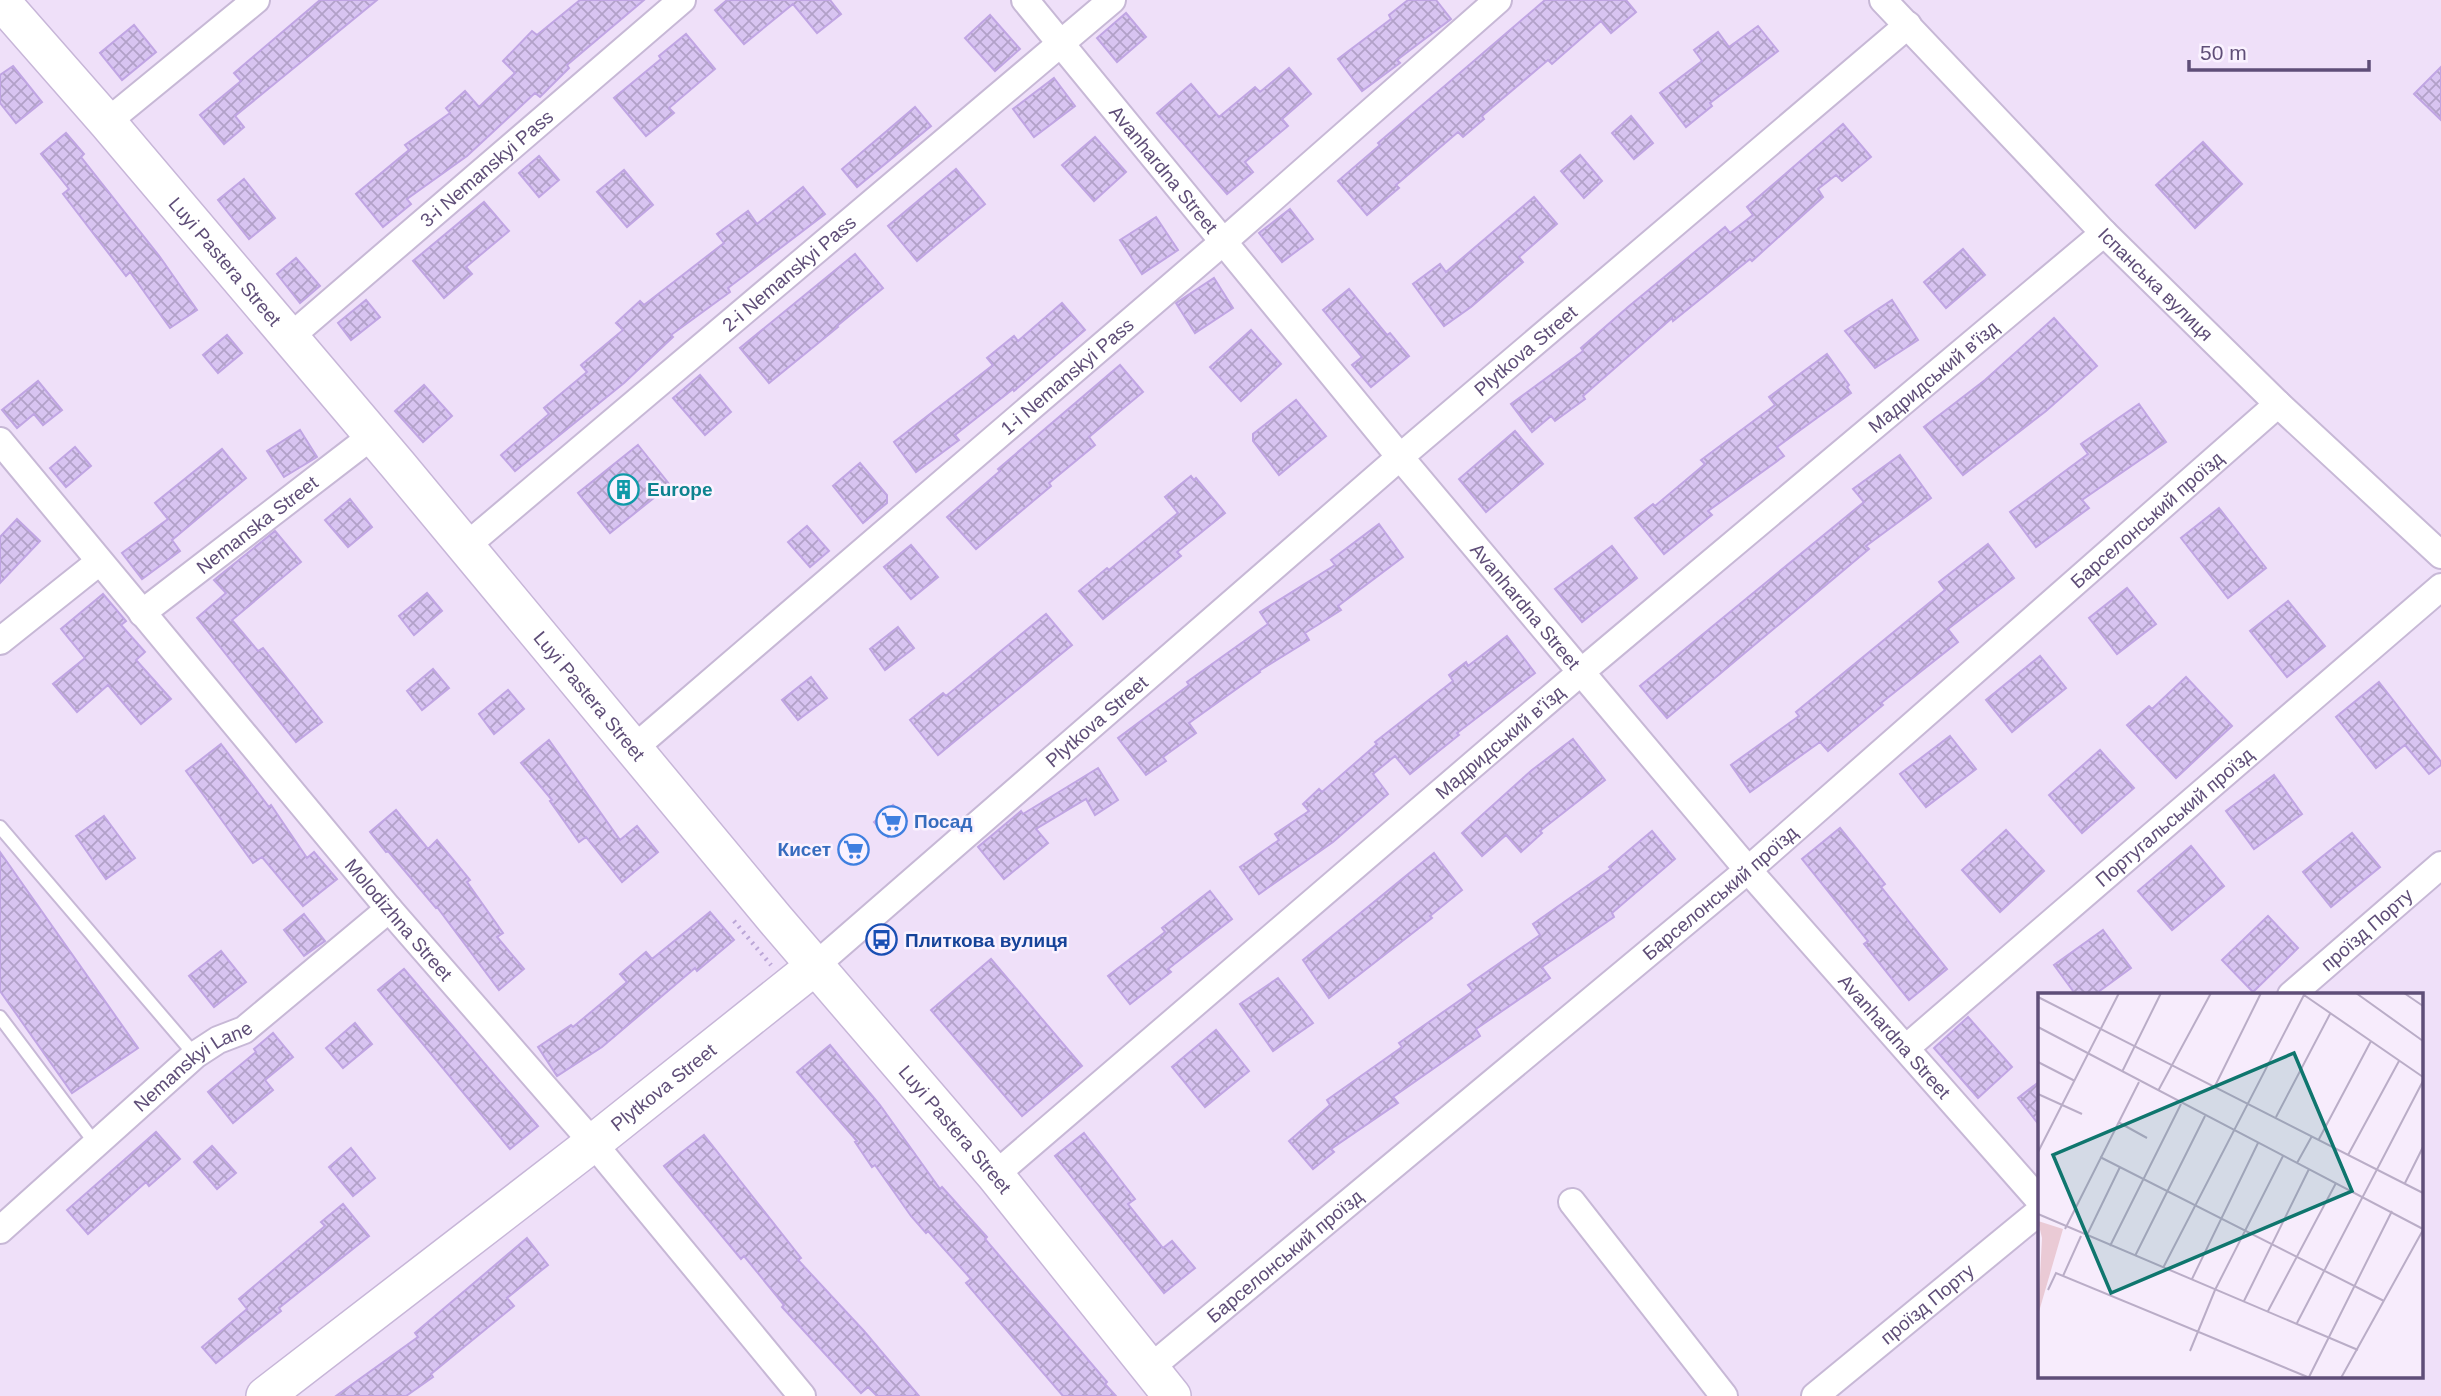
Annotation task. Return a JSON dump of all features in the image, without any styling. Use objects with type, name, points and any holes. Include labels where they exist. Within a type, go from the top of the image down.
[{"type":"street","name":"Luyi Pastera Street","points":[[1,0],[290,337],[815,966],[995,1175],[1172,1396]]},
{"type":"street","points":[[107,122],[256,0]]},
{"type":"street","name":"3-i Nemanskyi Pass","points":[[290,337],[682,0]]},
{"type":"street","name":"Avanhardna Street","points":[[1025,0],[1400,457],[1748,870],[2038,1198]]},
{"type":"street","name":"2-i Nemanskyi Pass","points":[[465,547],[1112,0]]},
{"type":"street","name":"1-i Nemanskyi Pass","points":[[633,749],[1223,242],[1498,0]]},
{"type":"street","name":"Іспанська вулиця","points":[[1883,0],[2104,233],[2278,404],[2441,555]]},
{"type":"street","name":"Plytkova Street","points":[[265,1396],[593,1143],[815,966],[1400,457],[1908,25]]},
{"type":"street","name":"Мадридський в'їзд","points":[[995,1175],[1581,672],[2104,233]]},
{"type":"street","name":"Барселонський проїзд","points":[[1150,1368],[1748,870],[2278,404]]},
{"type":"street","name":"Nemanska Street","points":[[142,613],[372,436]]},
{"type":"street","name":"Molodizhna Street","points":[[0,441],[388,909],[593,1143],[801,1396]]},
{"type":"street","points":[[0,641],[99,562]]},
{"type":"street","name":"Португальський проїзд","points":[[1906,1048],[2441,587]]},
{"type":"street","name":"проїзд Порту","points":[[2293,993],[2441,865]]},
{"type":"street","name":"Nemanskyi Lane","points":[[0,1230],[195,1055],[218,1040],[244,1030],[388,909]]},
{"type":"street","points":[[1572,1202],[1724,1396]]},
{"type":"street","name":"проїзд Порту","points":[[1815,1396],[2038,1213]]},
{"type":"lane","points":[[0,827],[195,1055]]},
{"type":"lane","points":[[0,1017],[95,1143]]},
{"type":"shaded area","points":[[0,0],[2441,0],[2441,1396],[0,1396]]},
{"type":"building","points":[[320,0],[377,0],[235,116],[244,127],[224,144],[200,115],[241,81],[234,73]]},
{"type":"building","points":[[580,0],[644,0],[567,65],[569,68],[540,97],[535,93],[467,156],[407,199],[411,204],[383,227],[356,194],[409,150],[405,145],[450,113],[446,108],[465,91],[479,107],[515,73],[503,61],[532,31],[537,35]]},
{"type":"building","points":[[727,0],[830,0],[841,14],[817,33],[793,4],[744,44],[715,10]]},
{"type":"building","points":[[1408,0],[1436,0],[1451,19],[1397,60],[1400,63],[1362,91],[1338,59],[1391,19],[1389,15]]},
{"type":"building","points":[[1545,0],[1626,0],[1636,12],[1611,33],[1601,21],[1552,64],[1548,60],[1482,116],[1484,119],[1463,137],[1458,132],[1396,185],[1399,188],[1367,215],[1338,181],[1380,145],[1378,143]]},
{"type":"building","points":[[1126,13],[1146,37],[1117,62],[1097,38]]},
{"type":"building","points":[[990,15],[1020,49],[995,71],[965,38]]},
{"type":"building","points":[[134,25],[156,52],[122,80],[100,53]]},
{"type":"building","points":[[1758,26],[1778,51],[1710,103],[1712,106],[1686,127],[1660,93],[1702,61],[1694,50],[1718,32],[1729,47]]},
{"type":"building","points":[[686,34],[715,69],[669,108],[674,113],[646,136],[614,98]]},
{"type":"building","points":[[13,66],[42,102],[16,123],[0,103],[0,75]]},
{"type":"building","points":[[2441,67],[2441,120],[2414,94]]},
{"type":"building","points":[[1289,68],[1311,94],[1282,119],[1288,126],[1245,162],[1253,172],[1227,194],[1157,113],[1191,84],[1219,117],[1255,87],[1260,92]]},
{"type":"building","points":[[1054,78],[1075,106],[1034,137],[1013,109]]},
{"type":"building","points":[[915,107],[931,126],[857,187],[842,169]]},
{"type":"building","points":[[1631,116],[1653,143],[1634,159],[1612,133]]},
{"type":"building","points":[[1843,124],[1871,157],[1842,181],[1836,175],[1818,189],[1823,197],[1752,261],[1750,259],[1673,321],[1672,318],[1583,396],[1585,399],[1555,421],[1551,416],[1532,432],[1511,404],[1583,351],[1581,348],[1725,227],[1730,233],[1753,215],[1747,207]]},
{"type":"building","points":[[66,133],[84,154],[81,157],[160,257],[197,310],[170,328],[130,272],[126,276],[63,194],[69,189],[41,154]]},
{"type":"building","points":[[1095,137],[1126,172],[1094,201],[1062,165]]},
{"type":"building","points":[[2203,142],[2242,184],[2195,228],[2156,185]]},
{"type":"building","points":[[1580,155],[1602,181],[1584,198],[1561,171]]},
{"type":"building","points":[[539,156],[559,180],[539,197],[519,173]]},
{"type":"building","points":[[956,169],[985,204],[917,261],[888,226]]},
{"type":"building","points":[[624,170],[653,205],[627,227],[597,192]]},
{"type":"building","points":[[244,179],[275,218],[249,239],[218,200]]},
{"type":"building","points":[[803,187],[825,214],[728,288],[730,292],[671,335],[673,337],[624,383],[515,471],[501,455],[549,414],[544,408],[587,372],[581,365],[623,330],[616,323],[640,301],[644,305],[724,243],[717,234],[748,211],[757,224]]},
{"type":"building","points":[[1534,197],[1557,224],[1519,257],[1523,262],[1471,307],[1444,326],[1413,284],[1440,264],[1446,272]]},
{"type":"building","points":[[484,202],[509,231],[466,267],[472,274],[444,298],[413,261]]},
{"type":"building","points":[[1290,209],[1313,239],[1282,262],[1259,233]]},
{"type":"building","points":[[1156,217],[1178,250],[1142,274],[1120,240]]},
{"type":"building","points":[[1963,249],[1985,275],[1946,308],[1924,282]]},
{"type":"building","points":[[855,254],[883,288],[769,383],[740,348]]},
{"type":"building","points":[[296,258],[320,286],[300,303],[277,274]]},
{"type":"building","points":[[1214,278],[1233,308],[1195,333],[1176,303]]},
{"type":"building","points":[[1349,289],[1387,335],[1390,333],[1409,356],[1371,387],[1352,365],[1362,357],[1323,310]]},
{"type":"building","points":[[366,300],[380,317],[351,340],[338,323]]},
{"type":"building","points":[[1892,300],[1918,340],[1875,368],[1845,331]]},
{"type":"building","points":[[1062,303],[1085,330],[1014,391],[1013,389],[955,435],[959,440],[916,472],[894,442],[993,365],[987,358],[1014,336],[1018,341]]},
{"type":"building","points":[[2054,318],[2097,366],[2046,411],[1963,475],[1924,427],[1985,380]]},
{"type":"building","points":[[1251,330],[1281,364],[1241,401],[1210,367]]},
{"type":"building","points":[[227,335],[242,353],[218,373],[203,355]]},
{"type":"building","points":[[1827,354],[1849,385],[1847,387],[1851,393],[1777,447],[1784,456],[1708,511],[1712,515],[1664,554],[1635,518],[1653,504],[1655,506],[1705,464],[1701,460],[1775,405],[1769,397]]},
{"type":"building","points":[[1120,365],[1143,392],[1089,437],[1095,445],[976,549],[947,517],[1000,471],[998,469]]},
{"type":"building","points":[[700,375],[731,412],[705,435],[673,398]]},
{"type":"building","points":[[38,381],[62,410],[43,425],[34,414],[17,428],[2,410]]},
{"type":"building","points":[[424,385],[452,416],[423,442],[395,411]]},
{"type":"building","points":[[1296,400],[1326,436],[1279,475],[1253,441],[1253,434]]},
{"type":"building","points":[[2139,404],[2166,442],[2082,500],[2089,508],[2036,547],[2010,512],[2088,454],[2081,444]]},
{"type":"building","points":[[300,430],[317,457],[284,477],[267,451]]},
{"type":"building","points":[[1515,431],[1543,464],[1486,512],[1459,479]]},
{"type":"building","name":"Europe","points":[[638,445],[670,485],[610,533],[578,493]]},
{"type":"building","points":[[75,447],[91,466],[66,487],[50,468]]},
{"type":"building","points":[[222,449],[246,478],[172,540],[180,551],[142,579],[122,553],[168,519],[155,503]]},
{"type":"building","points":[[1900,455],[1931,498],[1866,546],[1869,549],[1667,718],[1640,686],[1864,502],[1853,489]]},
{"type":"building","points":[[860,463],[887,495],[887,503],[863,523],[833,486]]},
{"type":"building","points":[[1191,476],[1194,480],[1196,478],[1225,513],[1177,552],[1181,556],[1103,619],[1079,591],[1178,513],[1165,497]]},
{"type":"building","points":[[350,499],[372,527],[348,547],[325,520]]},
{"type":"building","points":[[2219,508],[2266,568],[2228,598],[2181,538]]},
{"type":"building","points":[[17,519],[40,541],[0,583],[0,537]]},
{"type":"building","points":[[1379,524],[1403,557],[1338,606],[1341,610],[1305,633],[1309,640],[1259,671],[1189,723],[1196,733],[1163,757],[1166,761],[1146,775],[1118,738],[1189,685],[1187,682],[1268,624],[1260,612],[1335,565],[1331,560]]},
{"type":"building","points":[[807,526],[829,551],[810,567],[788,542]]},
{"type":"building","points":[[275,531],[301,562],[232,620],[258,651],[263,648],[322,722],[296,742],[197,618],[226,593],[214,580]]},
{"type":"building","points":[[1988,544],[2014,578],[1948,629],[1958,642],[1881,703],[1883,705],[1828,751],[1820,742],[1750,792],[1731,765],[1799,716],[1796,712],[1945,590],[1939,582]]},
{"type":"building","points":[[911,545],[938,577],[911,599],[884,567]]},
{"type":"building","points":[[1612,546],[1637,578],[1582,622],[1555,589]]},
{"type":"building","points":[[2127,588],[2156,624],[2117,654],[2089,618]]},
{"type":"building","points":[[427,593],[442,611],[414,635],[399,616]]},
{"type":"building","points":[[103,594],[126,621],[121,625],[145,652],[136,660],[171,699],[141,724],[108,685],[77,712],[53,684],[85,658],[61,629]]},
{"type":"building","points":[[2288,601],[2325,646],[2287,677],[2250,631]]},
{"type":"building","points":[[1046,614],[1072,645],[938,755],[910,720],[943,693],[946,696]]},
{"type":"building","points":[[898,627],[914,648],[885,670],[870,649]]},
{"type":"building","points":[[1507,636],[1535,673],[1457,733],[1459,735],[1410,774],[1395,756],[1373,774],[1388,794],[1333,842],[1259,894],[1240,867],[1279,840],[1275,834],[1309,811],[1303,804],[1319,789],[1322,792],[1377,744],[1375,742],[1453,681],[1449,675],[1466,662],[1468,666]]},
{"type":"building","points":[[2040,656],[2066,688],[2012,732],[1986,700]]},
{"type":"building","points":[[433,669],[449,688],[422,710],[407,691]]},
{"type":"building","points":[[811,677],[827,698],[798,720],[782,700]]},
{"type":"building","points":[[2186,677],[2232,726],[2176,778],[2127,725],[2149,706],[2152,709]]},
{"type":"building","points":[[2379,682],[2441,762],[2441,765],[2429,774],[2405,745],[2376,768],[2336,717]]},
{"type":"building","points":[[508,690],[524,709],[494,734],[479,714]]},
{"type":"building","points":[[1950,736],[1976,769],[1926,807],[1900,774]]},
{"type":"building","points":[[1573,739],[1605,780],[1540,831],[1542,833],[1521,852],[1506,835],[1482,856],[1462,833],[1532,770]]},
{"type":"building","points":[[549,740],[620,840],[637,826],[658,852],[622,882],[586,837],[579,842],[550,801],[552,800],[521,763]]},
{"type":"building","points":[[221,744],[269,807],[271,805],[307,858],[314,852],[337,879],[303,906],[262,857],[253,863],[186,771]]},
{"type":"building","points":[[2100,750],[2134,788],[2082,833],[2049,795]]},
{"type":"building","points":[[1098,768],[1118,800],[1095,815],[1086,799],[1036,829],[1048,843],[1004,879],[978,847],[1021,811],[1023,814]]},
{"type":"building","points":[[2274,775],[2302,814],[2254,849],[2226,811]]},
{"type":"building","name":"Посад","points":[[893,805],[907,821],[888,837],[874,822]]},
{"type":"building","points":[[396,810],[428,849],[437,840],[470,880],[467,882],[503,933],[497,937],[524,969],[499,990],[437,907],[370,832]]},
{"type":"building","points":[[104,816],[135,858],[106,879],[76,836]]},
{"type":"building","points":[[1840,828],[1885,884],[1881,887],[1947,969],[1909,1000],[1864,944],[1868,941],[1802,859]]},
{"type":"building","points":[[2006,830],[2044,871],[2000,912],[1962,870]]},
{"type":"building","points":[[1652,831],[1675,859],[1612,913],[1614,917],[1542,967],[1550,978],[1476,1029],[1480,1036],[1393,1097],[1398,1103],[1331,1149],[1334,1152],[1313,1169],[1289,1141],[1330,1105],[1327,1100],[1402,1047],[1399,1043],[1473,991],[1468,985],[1540,935],[1533,924],[1611,869],[1609,867]]},
{"type":"building","points":[[2352,833],[2380,867],[2331,907],[2303,872]]},
{"type":"building","points":[[2191,846],[2224,886],[2172,930],[2138,891]]},
{"type":"building","points":[[0,852],[138,1048],[72,1093],[0,991]]},
{"type":"building","points":[[1434,853],[1462,890],[1430,916],[1432,918],[1329,998],[1303,960]]},
{"type":"building","points":[[1210,891],[1232,919],[1168,969],[1171,972],[1130,1004],[1108,976],[1165,932],[1162,928]]},
{"type":"building","points":[[710,912],[734,940],[697,971],[695,968],[602,1047],[557,1076],[538,1047],[571,1025],[573,1027],[627,982],[620,974],[646,952],[652,959]]},
{"type":"building","points":[[304,914],[325,941],[304,956],[284,930]]},
{"type":"building","points":[[2268,916],[2298,948],[2253,992],[2222,960]]},
{"type":"building","points":[[2103,930],[2131,968],[2097,993],[2075,993],[2054,965]]},
{"type":"building","points":[[221,951],[246,982],[214,1007],[189,976]]},
{"type":"building","points":[[991,959],[1082,1066],[1022,1116],[931,1010]]},
{"type":"building","points":[[404,969],[538,1126],[510,1149],[378,990]]},
{"type":"building","points":[[1278,978],[1313,1023],[1273,1051],[1240,1004]]},
{"type":"building","points":[[1968,1017],[2012,1067],[1978,1098],[1934,1048]]},
{"type":"building","points":[[355,1023],[372,1044],[343,1068],[326,1048]]},
{"type":"building","points":[[1216,1030],[1249,1071],[1205,1107],[1172,1067]]},
{"type":"building","points":[[273,1033],[293,1057],[265,1080],[273,1090],[233,1123],[208,1092],[256,1052],[254,1049]]},
{"type":"building","points":[[830,1045],[880,1105],[940,1189],[942,1187],[987,1237],[985,1239],[1116,1396],[1063,1396],[966,1283],[971,1279],[911,1216],[875,1165],[872,1167],[855,1142],[857,1141],[797,1072]]},
{"type":"building","points":[[2038,1083],[2038,1123],[2018,1098]]},
{"type":"building","points":[[156,1132],[180,1159],[149,1186],[146,1182],[88,1234],[67,1210]]},
{"type":"building","points":[[1084,1133],[1135,1199],[1128,1204],[1163,1248],[1172,1241],[1195,1268],[1164,1293],[1055,1156]]},
{"type":"building","points":[[704,1135],[801,1258],[798,1260],[864,1331],[919,1396],[877,1396],[868,1387],[861,1393],[782,1307],[784,1305],[744,1256],[741,1259],[677,1182],[664,1166]]},
{"type":"building","points":[[212,1146],[236,1173],[217,1189],[194,1162]]},
{"type":"building","points":[[351,1148],[375,1178],[353,1196],[329,1167]]},
{"type":"building","points":[[343,1204],[369,1236],[216,1363],[202,1347],[247,1309],[239,1299],[325,1226],[321,1222]]},
{"type":"building","points":[[527,1238],[548,1265],[507,1298],[514,1306],[431,1374],[433,1377],[406,1396],[336,1396],[418,1337],[415,1333]]},
{"type":"place","name":"Europe","points":[[624,489]]},
{"type":"place","name":"Посад","points":[[891,821]]},
{"type":"place","name":"Кисет","points":[[854,849]]},
{"type":"place","name":"Плиткова вулиця","points":[[882,940]]}]
